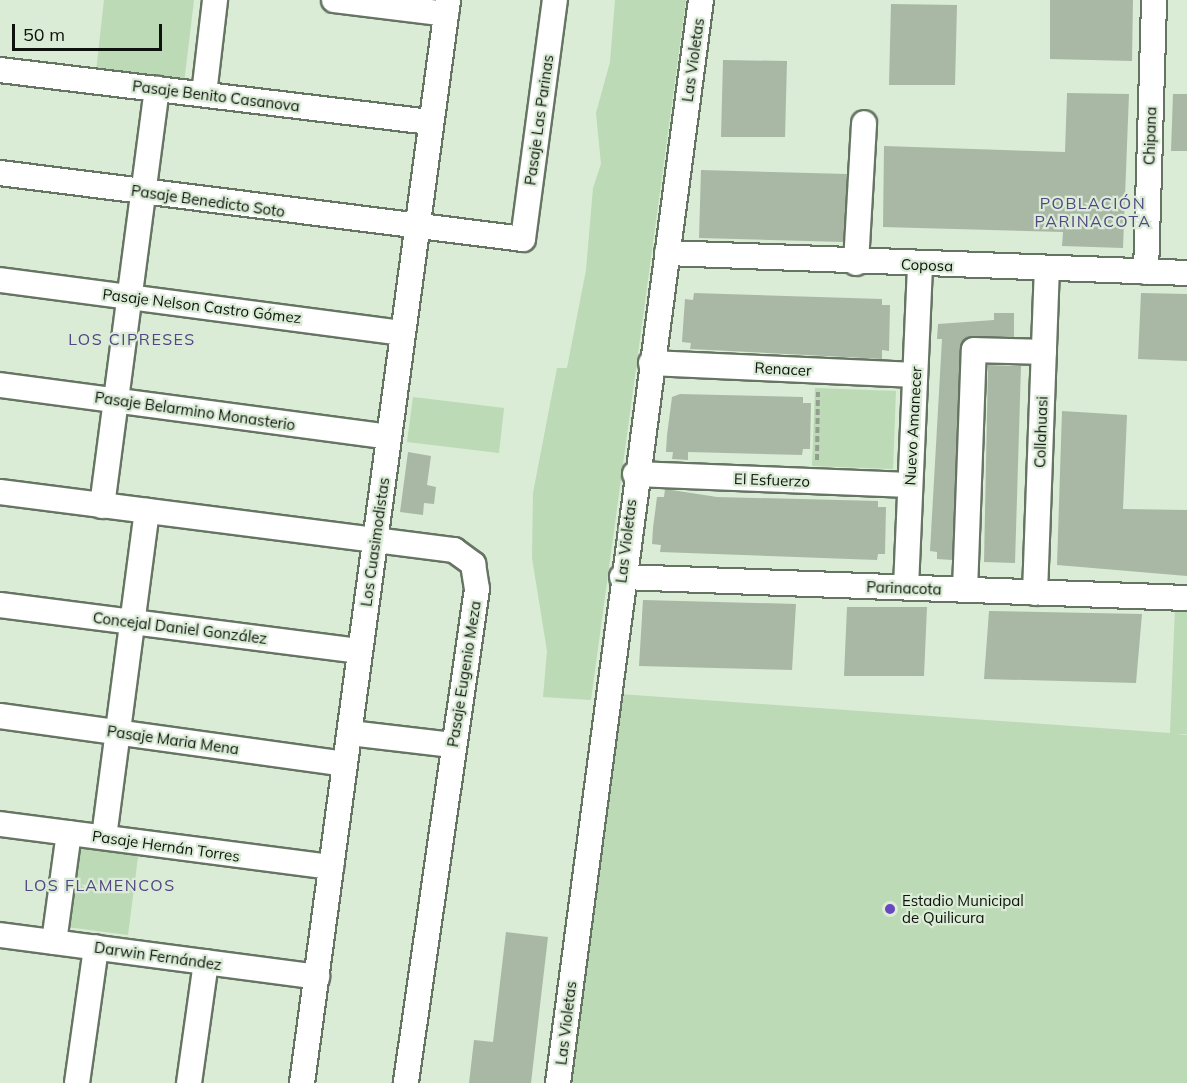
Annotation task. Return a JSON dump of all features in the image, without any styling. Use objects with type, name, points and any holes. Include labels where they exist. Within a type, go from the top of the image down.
[{"type":"street","points":[[204,94],[215,0]]},
{"type":"street","points":[[334,0],[447,7]]},
{"type":"street","name":"Pasaje Las Parinas","points":[[417,229],[523,239],[555,0]]},
{"type":"street","name":"Las Violetas","points":[[558,1083],[635,474],[701,0]]},
{"type":"street","name":"Chipana","points":[[1146,272],[1154,0]]},
{"type":"street","name":"Los Cuasimodistas","points":[[302,1083],[447,7]]},
{"type":"street","name":"Pasaje Benito Casanova","points":[[0,70],[432,122]]},
{"type":"street","points":[[102,506],[157,89]]},
{"type":"street","points":[[856,263],[864,123]]},
{"type":"street","name":"Pasaje Benedicto Soto","points":[[0,173],[417,229]]},
{"type":"street","name":"Coposa","points":[[666,253],[856,263],[1187,273]]},
{"type":"street","name":"Nuevo Amanecer","points":[[906,588],[920,265]]},
{"type":"street","name":"Collahuasi","points":[[1035,593],[1047,270]]},
{"type":"street","name":"Pasaje Nelson Castro Gómez","points":[[0,280],[403,333]]},
{"type":"street","points":[[964,590],[974,350],[1044,352]]},
{"type":"street","name":"Renacer","points":[[651,363],[915,375]]},
{"type":"street","name":"Pasaje Belarmino Monasterio","points":[[0,385],[389,437]]},
{"type":"street","name":"El Esfuerzo","points":[[635,474],[910,485]]},
{"type":"street","name":"Pasaje Eugenio Meza","points":[[0,492],[454,550],[473,564],[477,589],[452,746],[406,1083]]},
{"type":"street","points":[[104,837],[147,511]]},
{"type":"street","name":"Parinacota","points":[[622,577],[1187,598]]},
{"type":"street","name":"Concejal Daniel González","points":[[0,605],[360,651]]},
{"type":"street","name":"Pasaje Maria Mena","points":[[0,716],[345,764]]},
{"type":"street","points":[[350,733],[452,746]]},
{"type":"street","name":"Pasaje Hernán Torres","points":[[0,824],[331,867]]},
{"type":"street","points":[[54,942],[69,833]]},
{"type":"street","name":"Darwin Fernández","points":[[0,935],[316,977]]},
{"type":"street","points":[[77,1083],[96,947]]},
{"type":"street","points":[[189,1083],[206,962]]},
{"type":"path","points":[[816,482],[818,370]]},
{"type":"green space","points":[[104,0],[194,0],[184,83],[96,72]]},
{"type":"green space","points":[[615,0],[686,0],[591,700],[543,697],[547,651],[532,558],[533,493],[557,368],[567,368],[586,270],[593,188],[601,164],[596,113],[610,62]]},
{"type":"green space","points":[[815,388],[896,391],[893,469],[812,466]]},
{"type":"green space","points":[[413,397],[504,408],[499,453],[407,442]]},
{"type":"green space","name":"Estadio Municipal de Quilicura","points":[[1175,607],[1187,608],[1187,734],[1176,734],[1187,735],[1187,1083],[571,1083],[619,694],[1170,733]]},
{"type":"green space","points":[[78,841],[139,849],[128,935],[67,927]]},
{"type":"building","points":[[1050,0],[1133,0],[1132,61],[1050,59]]},
{"type":"building","points":[[891,4],[957,5],[955,85],[889,85]]},
{"type":"building","points":[[723,60],[787,61],[785,137],[721,137]]},
{"type":"building","points":[[1067,93],[1129,94],[1123,248],[1062,246],[1063,232],[883,227],[884,146],[1065,152]]},
{"type":"building","points":[[1173,94],[1187,94],[1187,151],[1171,151]]},
{"type":"building","points":[[701,170],[847,174],[843,242],[699,238]]},
{"type":"building","points":[[694,293],[882,299],[882,305],[890,305],[889,351],[882,350],[882,359],[690,349],[691,343],[682,342],[685,299],[693,300]]},
{"type":"building","points":[[1141,293],[1187,294],[1187,361],[1138,359]]},
{"type":"building","points":[[994,313],[1014,313],[1014,337],[974,336],[960,349],[952,560],[937,559],[937,552],[930,551],[942,339],[937,339],[938,324],[994,320]]},
{"type":"building","points":[[988,365],[1021,366],[1015,563],[984,562]]},
{"type":"building","points":[[680,394],[803,397],[803,403],[811,403],[810,449],[803,449],[802,455],[688,452],[688,460],[672,459],[673,452],[666,452],[667,435],[672,397]]},
{"type":"building","points":[[1062,411],[1127,415],[1123,509],[1187,510],[1187,576],[1057,565]]},
{"type":"building","points":[[408,452],[431,456],[427,485],[436,487],[434,504],[424,503],[423,515],[400,512]]},
{"type":"building","points":[[665,489],[717,497],[878,501],[878,507],[886,507],[885,554],[878,554],[877,560],[660,552],[661,545],[652,544],[653,528],[657,497],[664,497]]},
{"type":"building","points":[[643,600],[796,604],[792,670],[639,666]]},
{"type":"building","points":[[847,607],[927,607],[924,676],[844,676]]},
{"type":"building","points":[[989,611],[1142,614],[1136,683],[984,679]]},
{"type":"building","points":[[506,932],[548,937],[531,1083],[469,1083],[474,1040],[493,1042]]},
{"type":"place","name":"Estadio Municipal de Quilicura","points":[[890,909]]},
{"type":"district","name":"POBLACIÓN PARINACOTA","points":[[1093,212]]},
{"type":"district","name":"LOS CIPRESES","points":[[132,339]]},
{"type":"district","name":"LOS FLAMENCOS","points":[[100,885]]}]
